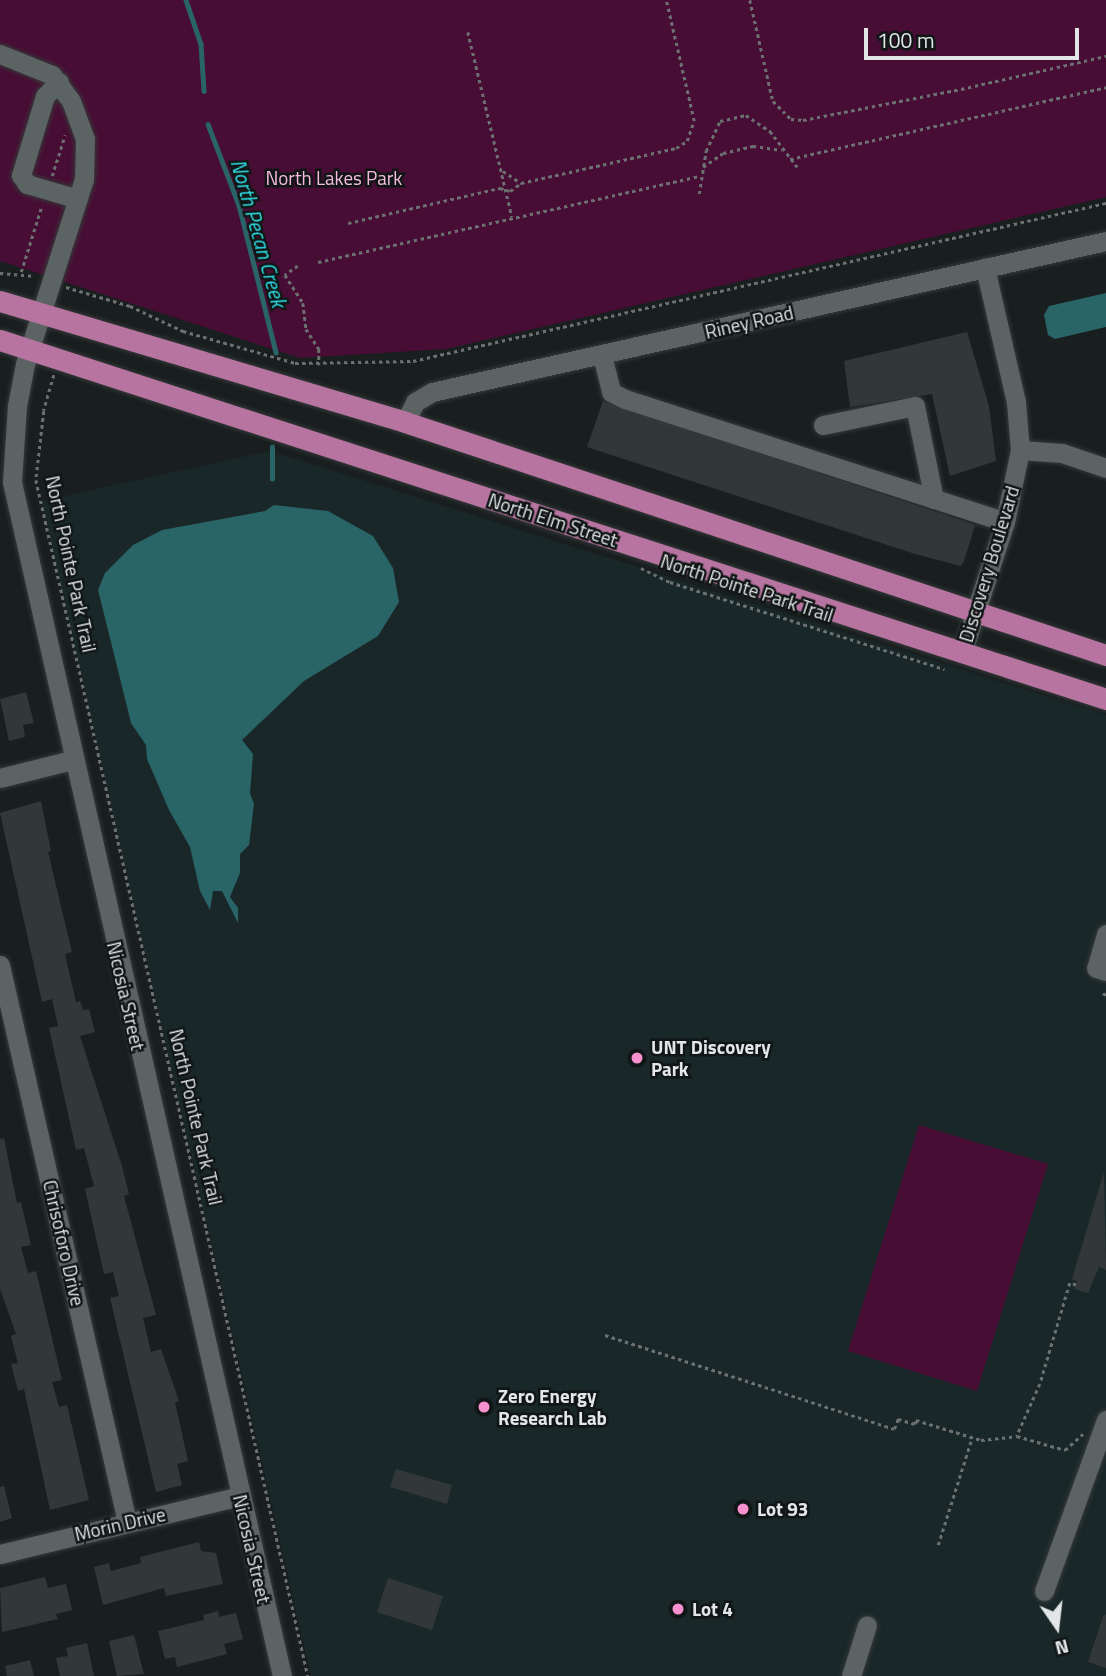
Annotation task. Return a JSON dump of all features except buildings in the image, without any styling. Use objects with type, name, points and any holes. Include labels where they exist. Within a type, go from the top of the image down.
[{"type":"main road","points":[[0,300],[405,422],[1106,655]]},
{"type":"main road","name":"North Elm Street","points":[[0,340],[1106,699]]},
{"type":"street","points":[[0,54],[39,68],[59,82],[45,96],[21,176],[27,184],[78,199]]},
{"type":"street","name":"Nicosia Street","points":[[59,82],[78,117],[87,151],[78,199],[41,314],[16,406],[6,483],[282,1676]]},
{"type":"street","name":"Riney Road","points":[[405,422],[415,402],[432,392],[1106,241]]},
{"type":"street","name":"Discovery Boulevard","points":[[962,653],[1005,522],[1020,450],[1016,402],[985,268]]},
{"type":"street","points":[[602,355],[611,392],[625,399],[1005,522]]},
{"type":"street","points":[[823,425],[915,406],[934,499]]},
{"type":"street","points":[[1020,450],[1062,453],[1106,468]]},
{"type":"street","points":[[0,779],[72,760]]},
{"type":"street","points":[[1106,934],[1096,968],[1106,971]]},
{"type":"street","name":"Chrisoforo Drive","points":[[0,965],[127,1522]]},
{"type":"street","points":[[1044,1591],[1106,1420]]},
{"type":"street","name":"Morin Drive","points":[[0,1554],[240,1496]]},
{"type":"street","points":[[851,1676],[867,1625]]},
{"type":"path","points":[[348,223],[505,190],[520,183],[676,148],[687,141],[694,121],[666,0]]},
{"type":"path","points":[[750,0],[773,102],[791,119],[935,94],[1106,56]]},
{"type":"path","points":[[468,32],[512,217]]},
{"type":"path","points":[[790,159],[1106,87]]},
{"type":"path","points":[[699,194],[701,167],[720,121],[746,115],[770,131],[799,169]]},
{"type":"path","points":[[701,167],[723,153],[753,146],[782,150]]},
{"type":"path","points":[[502,171],[520,183]]},
{"type":"path","points":[[318,262],[699,176]]},
{"type":"path","points":[[63,286],[130,306],[183,331],[295,363],[319,365],[413,361],[467,351],[1106,203]]},
{"type":"path","points":[[298,266],[285,275],[303,303],[306,329],[319,349],[319,365]]},
{"type":"path","points":[[0,273],[21,272],[41,278]]},
{"type":"path","name":"North Pointe Park Trail","points":[[55,373],[44,411],[36,480],[308,1676]]},
{"type":"path","name":"North Pointe Park Trail","points":[[639,566],[670,582],[945,669]]},
{"type":"path","points":[[1017,1436],[1040,1384],[1070,1283],[1076,1285]]},
{"type":"path","points":[[605,1335],[894,1429],[898,1419],[915,1424],[916,1420],[972,1437],[1017,1436],[1059,1450],[1072,1448],[1080,1433],[1100,1439]]},
{"type":"path","points":[[937,1545],[972,1437]]},
{"type":"shaded area","name":"UNT Discovery Park","points":[[270,451],[1106,715],[1106,1676],[311,1676],[41,501]]},
{"type":"green space","name":"North Lakes Park","points":[[0,0],[1106,0],[1106,197],[446,349],[300,358],[0,261]]},
{"type":"green space","points":[[919,1125],[1048,1164],[977,1391],[848,1351]]},
{"type":"water","points":[[1106,293],[1106,327],[1055,339],[1048,335],[1044,315],[1049,306]]},
{"type":"water","points":[[274,505],[328,511],[373,536],[393,568],[399,602],[378,636],[304,681],[242,740],[253,754],[250,793],[254,804],[249,845],[240,854],[240,873],[230,897],[238,908],[238,923],[222,891],[213,891],[210,910],[200,891],[190,847],[169,810],[147,759],[146,745],[131,723],[98,590],[105,573],[133,545],[162,530],[265,511]]},
{"type":"waterway","name":"North Pecan Creek","points":[[186,0],[201,44],[204,91]]},
{"type":"waterway","name":"North Pecan Creek","points":[[208,124],[239,205],[276,352]]},
{"type":"waterway","name":"North Pecan Creek","points":[[272,447],[272,479]]},
{"type":"place","name":"UNT Discovery Park","points":[[637,1058]]},
{"type":"place","name":"Zero Energy Research Lab","points":[[484,1407]]},
{"type":"place","name":"Lot 93","points":[[743,1509]]},
{"type":"place","name":"Lot 4","points":[[678,1609]]}]
